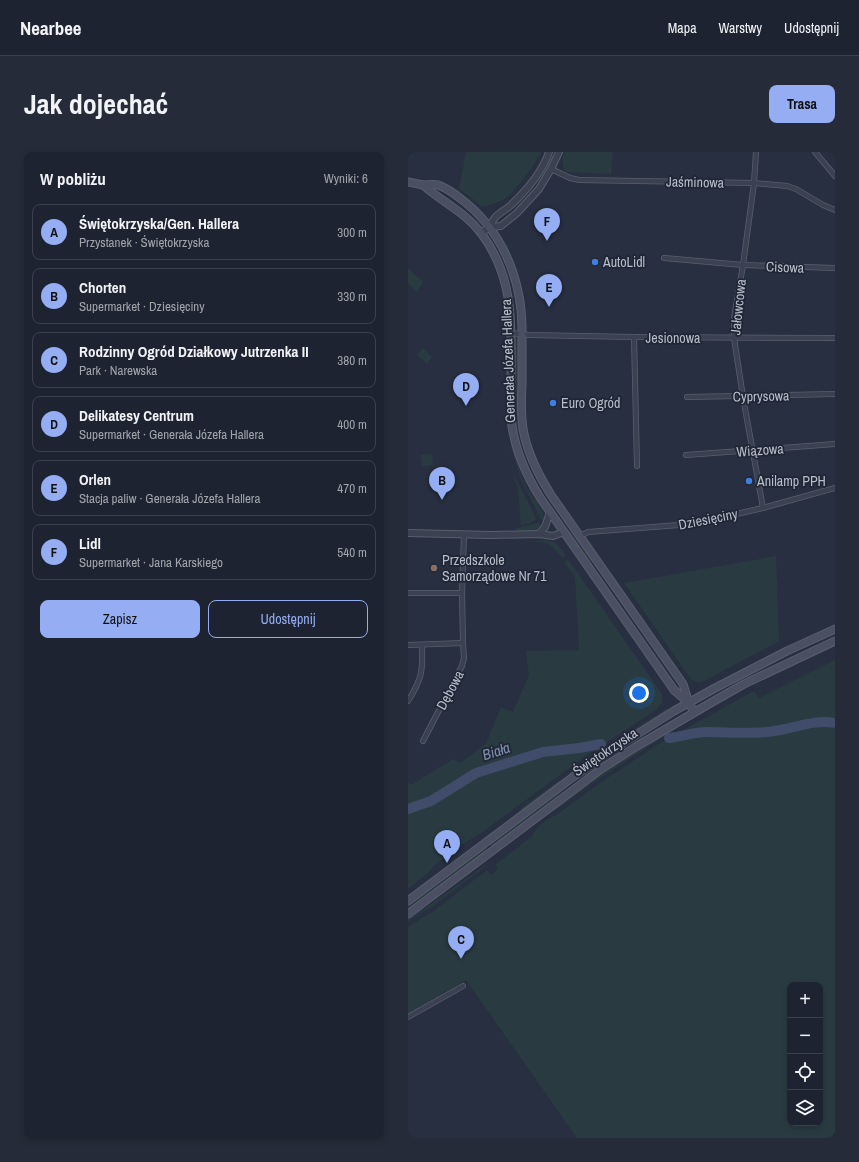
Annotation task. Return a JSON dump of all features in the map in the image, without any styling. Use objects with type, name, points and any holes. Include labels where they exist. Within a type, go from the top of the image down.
[{"type":"main road","name":"Generała Józefa Hallera","points":[[408,182],[423,185],[437,185],[456,196],[478,213],[490,227],[505,254],[514,277],[520,301],[522,335],[522,412],[524,434],[532,462],[542,480],[580,536],[683,684],[689,703],[694,712]]},
{"type":"main road","name":"Generała Józefa Hallera","points":[[423,185],[434,195],[460,211],[473,223],[481,233],[496,259],[504,280],[510,306],[511,418],[519,456],[527,475],[550,512],[674,690],[689,703]]},
{"type":"main road","points":[[496,259],[505,254]]},
{"type":"main road","points":[[514,437],[524,434]]},
{"type":"main road","points":[[626,621],[635,615]]},
{"type":"main road","name":"Świętokrzyska","points":[[408,901],[573,777],[612,750],[689,703],[748,671],[835,629]]},
{"type":"main road","name":"Świętokrzyska","points":[[408,914],[580,785],[637,746],[744,684],[835,641]]},
{"type":"main road","points":[[573,777],[580,785]]},
{"type":"street","points":[[490,227],[494,218],[523,194],[532,183],[539,173],[549,152]]},
{"type":"street","points":[[481,233],[490,227],[501,226],[517,213],[539,189],[559,152]]},
{"type":"street","name":"Jałowcowa","points":[[756,152],[754,183],[743,266],[734,318],[734,338],[763,508]]},
{"type":"street","points":[[815,152],[835,176]]},
{"type":"street","name":"Jaśminowa","points":[[551,169],[570,178],[579,180],[754,183],[787,186],[828,208],[835,210]]},
{"type":"street","points":[[532,183],[539,189]]},
{"type":"street","name":"Cisowa","points":[[664,258],[743,266],[835,268]]},
{"type":"street","name":"Jesionowa","points":[[511,333],[522,335],[634,337],[835,338]]},
{"type":"street","points":[[634,337],[637,466]]},
{"type":"street","name":"Cyprysowa","points":[[687,397],[835,394]]},
{"type":"street","name":"Wiązowa","points":[[686,455],[835,444]]},
{"type":"street","name":"Dziesięciny","points":[[580,536],[588,532],[692,524],[763,508],[835,488]]},
{"type":"street","points":[[539,534],[545,527],[550,512]]},
{"type":"street","points":[[408,533],[464,535],[539,534],[556,536],[564,532]]},
{"type":"street","name":"Dębowa","points":[[423,741],[462,666],[464,658],[462,593],[464,535]]},
{"type":"street","points":[[408,593],[462,593]]},
{"type":"street","points":[[408,645],[463,643]]},
{"type":"street","points":[[408,701],[416,689],[420,678],[423,665],[422,645]]},
{"type":"street","points":[[408,1017],[463,986]]},
{"type":"shaded area","points":[[466,152],[541,152],[524,178],[508,197],[501,201],[482,207],[459,189]]},
{"type":"shaded area","points":[[564,152],[613,152],[611,174],[566,172],[563,162]]},
{"type":"shaded area","points":[[408,268],[423,282],[417,292],[408,283]]},
{"type":"shaded area","points":[[515,336],[518,339],[518,408],[520,432],[517,433],[514,408]]},
{"type":"shaded area","points":[[423,348],[432,357],[427,364],[417,355]]},
{"type":"shaded area","points":[[512,445],[522,478],[543,512],[544,520],[541,519],[520,477],[511,447]]},
{"type":"shaded area","points":[[432,454],[433,465],[422,466],[421,455]]},
{"type":"shaded area","points":[[511,461],[516,479],[536,518],[535,521],[521,526],[518,488]]},
{"type":"shaded area","points":[[539,523],[542,526],[536,530],[528,532],[517,531],[514,529]]},
{"type":"shaded area","points":[[570,529],[593,562],[591,563],[568,532]]},
{"type":"shaded area","points":[[545,540],[555,542],[566,556],[562,558],[554,548],[548,544],[529,542]]},
{"type":"shaded area","points":[[776,556],[779,641],[700,682],[695,682],[690,678],[624,583]]},
{"type":"shaded area","points":[[568,559],[662,694],[662,703],[656,710],[587,755],[480,834],[459,846],[408,889],[408,783],[411,785],[453,759],[460,763],[486,744],[501,707],[513,712],[529,675],[526,651],[579,650],[575,577],[564,562]]},
{"type":"shaded area","points":[[835,660],[835,1138],[577,1138],[466,980],[408,1013],[408,927],[435,910],[487,870],[491,875],[498,869],[495,865],[532,836],[538,827],[546,820],[559,813],[597,785],[660,743],[754,691],[759,698]]},
{"type":"shaded area","points":[[666,709],[669,710],[577,770],[574,769],[615,741]]},
{"type":"shaded area","points":[[679,725],[597,780],[560,807],[550,812],[596,777]]},
{"type":"shaded area","points":[[560,780],[560,782],[523,810],[520,809]]},
{"type":"shaded area","points":[[573,781],[574,782],[555,799],[491,848],[491,843]]},
{"type":"shaded area","points":[[487,846],[486,851],[408,910],[408,905]]},
{"type":"shaded area","points":[[485,865],[486,866],[433,906],[408,921],[408,919]]},
{"type":"waterway","name":"Biała","points":[[669,738],[701,732],[771,732],[822,722],[835,723]]},
{"type":"waterway","name":"Biała","points":[[408,809],[431,801],[476,773],[543,752],[601,744]]},
{"type":"place","name":"Lidl","points":[[547,241]]},
{"type":"place","name":"AutoLidl","points":[[595,262]]},
{"type":"place","name":"Orlen","points":[[549,307]]},
{"type":"place","name":"Euro Ogród","points":[[553,403]]},
{"type":"place","name":"Delikatesy Centrum","points":[[466,406]]},
{"type":"place","name":"Anilamp PPH","points":[[749,481]]},
{"type":"place","name":"Chorten","points":[[442,500]]},
{"type":"place","name":"Przedszkole Samorządowe Nr 71","points":[[434,568]]},
{"type":"place","name":"Świętokrzyska/Gen. Hallera","points":[[447,863]]},
{"type":"place","name":"Rodzinny Ogród Działkowy Jutrzenka II","points":[[461,959]]}]
